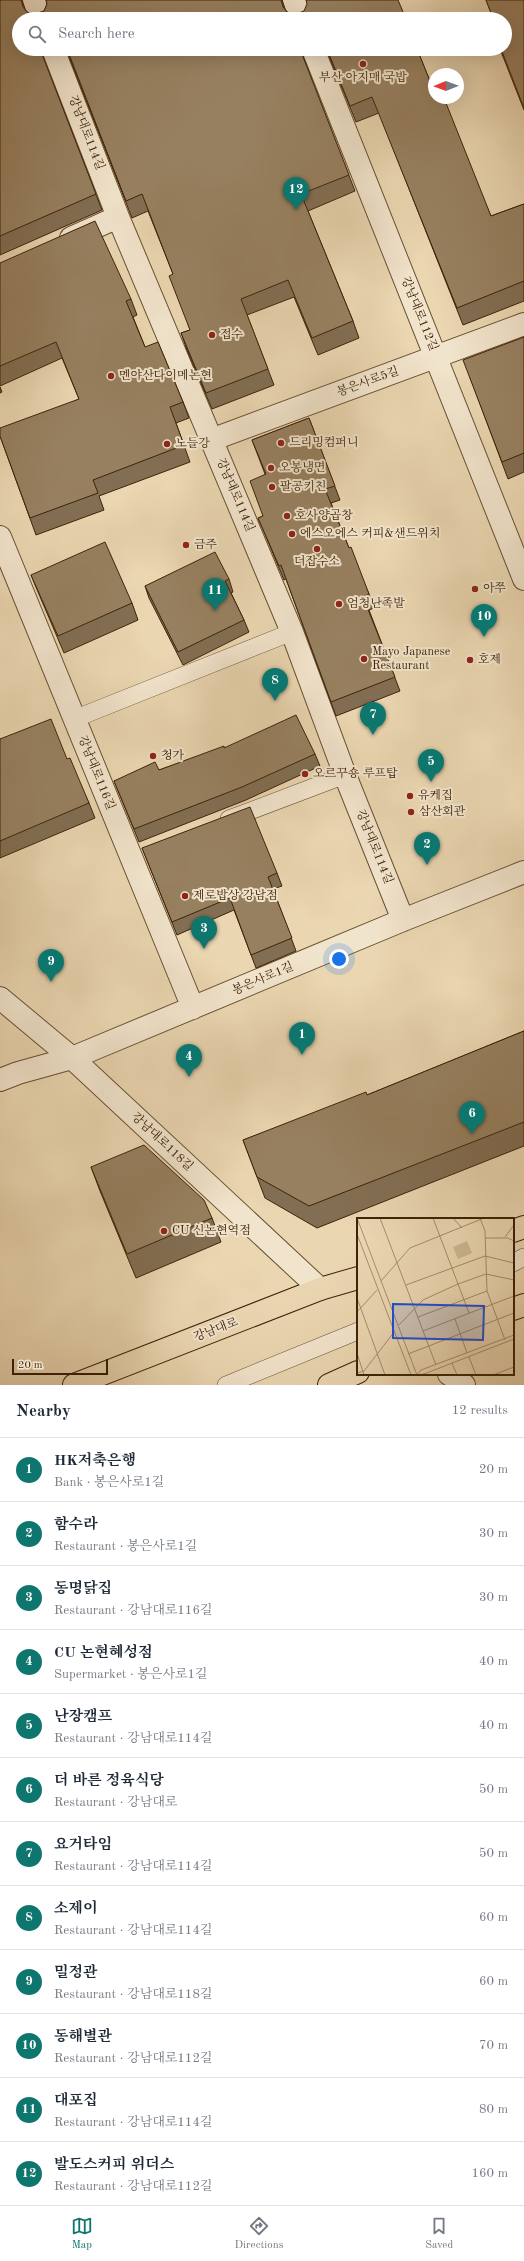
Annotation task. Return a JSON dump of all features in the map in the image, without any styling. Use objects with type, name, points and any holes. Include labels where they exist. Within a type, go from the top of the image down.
[{"type":"main road","points":[[514,1231],[524,1227]]},
{"type":"main road","name":"강남대로","points":[[74,1385],[320,1289],[357,1278]]},
{"type":"main road","points":[[514,1309],[524,1305]]},
{"type":"main road","points":[[329,1385],[357,1372]]},
{"type":"street","points":[[34,0],[38,12]]},
{"type":"street","points":[[294,0],[298,12]]},
{"type":"street","name":"강남대로114길","points":[[56,56],[118,217],[292,632],[345,775],[403,920]]},
{"type":"street","name":"강남대로112길","points":[[316,56],[524,579]]},
{"type":"street","points":[[56,245],[118,217]]},
{"type":"street","name":"봉은사로5길","points":[[211,440],[524,324]]},
{"type":"street","name":"강남대로116길","points":[[0,537],[74,718],[137,854],[193,1008]]},
{"type":"street","name":"봉은사로1길","points":[[0,1080],[18,1073],[72,1058],[403,920],[524,872]]},
{"type":"street","name":"강남대로118길","points":[[0,998],[72,1058],[320,1289]]},
{"type":"street","points":[[450,1375],[464,1385]]},
{"type":"lane","points":[[74,718],[292,632]]},
{"type":"lane","points":[[211,826],[345,775]]},
{"type":"lane","points":[[514,1262],[524,1257]]},
{"type":"lane","points":[[226,1385],[357,1331]]},
{"type":"building","points":[[0,0],[21,0],[23,7],[27,12],[12,12],[12,56],[43,56],[96,194],[0,236]]},
{"type":"building","points":[[46,0],[281,0],[283,7],[287,12],[41,12],[44,11],[47,4]]},
{"type":"building","points":[[306,0],[398,0],[403,12],[301,12],[304,11],[307,4]]},
{"type":"building","points":[[486,0],[524,0],[524,108],[504,56],[512,56],[512,12],[491,12]]},
{"type":"building","points":[[70,56],[303,56],[349,175],[301,194],[353,321],[312,338],[288,280],[241,299],[268,369],[206,393],[181,333],[190,330],[169,276],[173,274],[142,194],[126,201]]},
{"type":"building","points":[[330,56],[420,56],[428,76],[428,104],[446,104],[491,216],[524,204],[524,281],[457,308],[372,97],[350,106]]},
{"type":"building","points":[[95,221],[131,299],[126,301],[145,347],[158,342],[183,402],[170,407],[184,445],[93,480],[98,493],[30,518],[0,436],[0,428],[79,399],[56,342],[0,366],[0,263]]},
{"type":"building","points":[[524,337],[524,453],[502,462],[463,360]]},
{"type":"building","points":[[309,418],[335,486],[325,489],[349,548],[351,547],[369,594],[363,597],[395,677],[331,702],[281,565],[279,566],[258,518],[263,516],[250,481],[266,474],[252,440]]},
{"type":"building","points":[[105,542],[132,603],[58,636],[31,575]]},
{"type":"building","points":[[215,552],[229,579],[225,581],[244,620],[178,652],[145,586]]},
{"type":"building","points":[[296,715],[315,754],[242,787],[134,829],[114,781],[155,762],[159,770],[224,746],[224,748]]},
{"type":"building","points":[[51,719],[67,759],[70,758],[89,803],[0,841],[0,739]]},
{"type":"building","points":[[250,807],[277,873],[268,877],[292,938],[251,955],[230,898],[172,922],[142,848]]},
{"type":"building","points":[[524,1031],[524,1122],[309,1206],[257,1177],[243,1140],[366,1092],[367,1095]]},
{"type":"building","points":[[144,1145],[204,1200],[212,1218],[127,1254],[91,1167]]},
{"type":"place","name":"부산 아지매 국밥","points":[[363,64]]},
{"type":"place","name":"발도스커피 위더스","points":[[296,210]]},
{"type":"place","name":"접수","points":[[212,335]]},
{"type":"place","name":"멘야산다이메논현","points":[[111,376]]},
{"type":"place","name":"드리밍컴퍼니","points":[[281,443]]},
{"type":"place","name":"노들강","points":[[167,444]]},
{"type":"place","name":"오봉냉면","points":[[271,468]]},
{"type":"place","name":"팔공키친","points":[[272,487]]},
{"type":"place","name":"호사양곱창","points":[[287,516]]},
{"type":"place","name":"에스오에스 커피&샌드위치","points":[[292,534]]},
{"type":"place","name":"금주","points":[[186,545]]},
{"type":"place","name":"더잡수소","points":[[317,549]]},
{"type":"place","name":"아쭈","points":[[475,589]]},
{"type":"place","name":"엄청난족발","points":[[339,604]]},
{"type":"place","name":"대포집","points":[[215,611]]},
{"type":"place","name":"동해별관","points":[[484,637]]},
{"type":"place","name":"Mayo Japanese Restaurant","points":[[364,659]]},
{"type":"place","name":"호제","points":[[470,660]]},
{"type":"place","name":"소제이","points":[[275,701]]},
{"type":"place","name":"요거타임","points":[[373,735]]},
{"type":"place","name":"청가","points":[[153,756]]},
{"type":"place","name":"오르꾸숑 루프탑","points":[[305,774]]},
{"type":"place","name":"난장캠프","points":[[431,782]]},
{"type":"place","name":"유케집","points":[[410,796]]},
{"type":"place","name":"삼산회관","points":[[411,812]]},
{"type":"place","name":"함수라","points":[[427,865]]},
{"type":"place","name":"제로밥상 강남점","points":[[185,896]]},
{"type":"place","name":"동명닭집","points":[[204,949]]},
{"type":"place","name":"밀정관","points":[[51,982]]},
{"type":"place","name":"HK저축은행","points":[[302,1055]]},
{"type":"place","name":"CU 논현혜성점","points":[[189,1077]]},
{"type":"place","name":"더 바른 정육식당","points":[[472,1134]]},
{"type":"place","name":"CU 신논현역점","points":[[164,1231]]}]
